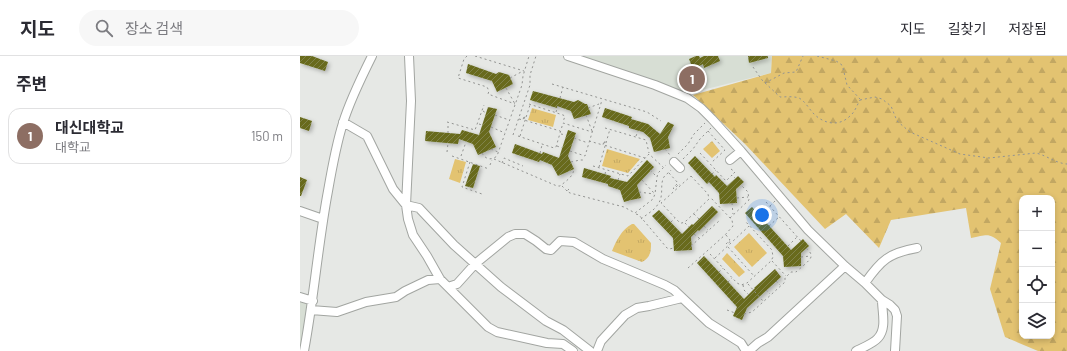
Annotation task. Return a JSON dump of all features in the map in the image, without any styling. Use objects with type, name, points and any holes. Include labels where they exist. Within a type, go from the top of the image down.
[{"type":"street","points":[[304,351],[313,301],[323,219],[334,156],[343,122],[358,84],[372,56]]},
{"type":"street","points":[[409,56],[411,101],[406,205],[408,219],[413,235],[440,279],[488,327],[497,332],[547,343],[563,344],[573,351]]},
{"type":"street","points":[[568,56],[655,85],[687,98],[701,108],[741,151],[808,230],[845,266],[895,310],[897,316],[895,351]]},
{"type":"street","points":[[343,122],[367,136],[393,189],[406,205],[419,208],[454,245],[501,287],[546,321],[563,330],[590,351]]},
{"type":"street","points":[[730,160],[741,151]]},
{"type":"street","points":[[300,211],[323,219]]},
{"type":"street","points":[[448,287],[457,284],[475,264],[508,237],[515,234],[524,234],[546,249],[551,250],[560,241],[574,242],[603,259],[674,290],[709,323],[741,343],[748,351],[758,342],[768,337],[845,266]]},
{"type":"street","points":[[865,283],[885,260],[900,252],[917,248]]},
{"type":"street","points":[[311,310],[337,312],[366,302],[396,297],[428,280],[440,279]]},
{"type":"street","points":[[300,297],[313,301]]},
{"type":"street","points":[[597,351],[601,340],[624,315],[637,308],[682,298]]},
{"type":"street","points":[[856,351],[878,338],[883,327],[882,300]]},
{"type":"path","points":[[467,56],[464,58],[458,78],[487,87],[489,91],[488,94],[515,104]]},
{"type":"path","points":[[475,56],[524,71]]},
{"type":"path","points":[[490,165],[492,159],[497,156],[506,133],[522,85],[524,71],[529,56]]},
{"type":"path","points":[[513,136],[530,85],[530,75],[536,56]]},
{"type":"path","points":[[764,83],[784,73],[796,72],[803,56]]},
{"type":"path","points":[[817,56],[836,61],[841,64],[847,84],[860,100]]},
{"type":"path","points":[[753,67],[764,83],[780,97],[799,98],[817,117],[832,124],[850,117],[860,100]]},
{"type":"path","points":[[510,78],[524,71]]},
{"type":"path","points":[[552,84],[649,113],[661,121]]},
{"type":"path","points":[[560,98],[563,87]]},
{"type":"path","points":[[506,88],[515,104]]},
{"type":"path","points":[[860,100],[875,97],[882,99],[891,106],[897,121],[910,132],[960,154],[989,158],[1036,153],[1056,162],[1067,164]]},
{"type":"path","points":[[570,151],[585,156],[602,99]]},
{"type":"path","points":[[588,108],[600,104]]},
{"type":"path","points":[[448,133],[448,122],[475,130],[484,105]]},
{"type":"path","points":[[556,146],[565,116],[530,105],[519,136],[554,148],[556,146],[562,148]]},
{"type":"path","points":[[556,113],[558,106]]},
{"type":"path","points":[[482,111],[486,113]]},
{"type":"path","points":[[495,115],[510,120]]},
{"type":"path","points":[[586,115],[592,132]]},
{"type":"path","points":[[519,118],[523,120],[525,116],[525,121]]},
{"type":"path","points":[[525,121],[566,135]]},
{"type":"path","points":[[563,123],[592,132]]},
{"type":"path","points":[[635,213],[651,202],[655,194],[658,173],[664,167],[675,161],[694,134],[705,123]]},
{"type":"path","points":[[478,124],[482,125]]},
{"type":"path","points":[[491,127],[506,133]]},
{"type":"path","points":[[468,132],[469,128]]},
{"type":"path","points":[[605,128],[647,140],[650,154],[664,167]]},
{"type":"path","points":[[599,167],[610,129]]},
{"type":"path","points":[[708,130],[725,150],[710,164]]},
{"type":"path","points":[[636,137],[638,131]]},
{"type":"path","points":[[574,138],[588,143]]},
{"type":"path","points":[[589,141],[603,145],[605,141],[605,146]]},
{"type":"path","points":[[461,156],[466,142]]},
{"type":"path","points":[[447,152],[448,143]]},
{"type":"path","points":[[540,153],[543,144]]},
{"type":"path","points":[[605,146],[645,158]]},
{"type":"path","points":[[491,149],[498,152]]},
{"type":"path","points":[[665,149],[675,161]]},
{"type":"path","points":[[482,153],[484,157],[556,186],[561,186],[570,193],[624,207],[639,215],[667,248],[674,248]]},
{"type":"path","points":[[700,153],[726,181],[735,172],[731,169]]},
{"type":"path","points":[[593,166],[627,176],[650,154]]},
{"type":"path","points":[[452,156],[489,169]]},
{"type":"path","points":[[502,164],[504,158],[523,166]]},
{"type":"path","points":[[571,162],[584,160]]},
{"type":"path","points":[[470,162],[462,187],[482,194]]},
{"type":"path","points":[[561,186],[572,175],[574,169]]},
{"type":"path","points":[[605,174],[606,169]]},
{"type":"path","points":[[650,170],[657,177]]},
{"type":"path","points":[[712,174],[716,170]]},
{"type":"path","points":[[618,180],[620,173]]},
{"type":"path","points":[[669,173],[678,183],[673,188],[674,189],[679,184],[680,186]]},
{"type":"path","points":[[732,175],[735,178]]},
{"type":"path","points":[[688,268],[733,226],[733,221],[691,176],[661,203],[680,223],[684,222],[689,227]]},
{"type":"path","points":[[642,180],[655,194]]},
{"type":"path","points":[[730,218],[747,202],[749,197],[748,192],[741,185]]},
{"type":"path","points":[[639,192],[655,194]]},
{"type":"path","points":[[684,222],[708,201],[709,196]]},
{"type":"path","points":[[736,198],[749,197]]},
{"type":"path","points":[[770,206],[777,200]]},
{"type":"path","points":[[766,202],[801,241]]},
{"type":"path","points":[[732,203],[734,215]]},
{"type":"path","points":[[694,214],[699,219]]},
{"type":"path","points":[[769,226],[779,217]]},
{"type":"path","points":[[671,222],[675,218]]},
{"type":"path","points":[[691,246],[719,221]]},
{"type":"path","points":[[710,254],[738,284],[747,283],[755,276],[772,260],[773,255],[772,250],[745,222]]},
{"type":"path","points":[[704,226],[708,230]]},
{"type":"path","points":[[714,258],[749,226]]},
{"type":"path","points":[[694,234],[699,239]]},
{"type":"path","points":[[725,235],[730,240],[726,244],[731,241],[732,242]]},
{"type":"path","points":[[788,246],[797,237]]},
{"type":"path","points":[[727,246],[755,276]]},
{"type":"path","points":[[806,248],[810,252],[811,256]]},
{"type":"path","points":[[801,257],[811,256]]},
{"type":"path","points":[[744,314],[752,312],[785,282],[785,278],[791,272],[796,272],[810,259],[811,256]]},
{"type":"path","points":[[772,260],[787,276]]},
{"type":"path","points":[[719,272],[723,268]]},
{"type":"path","points":[[728,282],[732,278]]},
{"type":"path","points":[[776,281],[780,286]]},
{"type":"path","points":[[747,283],[764,301]]},
{"type":"path","points":[[743,284],[743,289],[748,295]]},
{"type":"path","points":[[766,290],[771,295]]},
{"type":"path","points":[[727,310],[735,313]]},
{"type":"shaded area","points":[[568,56],[772,56],[771,73],[690,93],[655,85]]},
{"type":"shaded area","points":[[300,297],[313,301],[304,351],[300,351]]},
{"type":"green space","points":[[772,56],[1067,56],[1067,351],[1038,351],[1005,337],[990,289],[1001,243],[994,237],[988,235],[971,238],[966,208],[891,220],[879,248],[846,214],[825,229],[745,144],[693,95],[771,73]]},
{"type":"green space","points":[[532,108],[556,115],[553,127],[528,120]]},
{"type":"green space","points":[[712,141],[720,151],[712,158],[703,149]]},
{"type":"green space","points":[[607,149],[640,159],[628,173],[602,166]]},
{"type":"green space","points":[[455,159],[466,162],[460,183],[449,179]]},
{"type":"green space","points":[[634,224],[651,243],[651,251],[649,256],[642,262],[612,251],[622,232]]},
{"type":"green space","points":[[749,233],[767,253],[752,267],[734,247]]},
{"type":"green space","points":[[727,253],[745,272],[739,277],[722,259]]},
{"type":"building","points":[[300,56],[312,56],[328,62],[325,71],[300,63]]},
{"type":"building","points":[[699,56],[700,58],[704,56],[718,56],[720,61],[704,68],[703,64],[693,69],[689,59]]},
{"type":"building","points":[[748,56],[768,56],[768,58],[749,63]]},
{"type":"building","points":[[468,64],[496,74],[499,72],[509,75],[513,84],[497,92],[492,81],[466,73]]},
{"type":"building","points":[[533,91],[574,102],[578,100],[587,104],[591,114],[574,119],[571,111],[557,106],[557,108],[530,100]]},
{"type":"building","points":[[488,107],[497,109],[489,132],[496,147],[478,155],[473,144],[459,139],[458,144],[425,141],[426,131],[460,134],[462,130],[479,135]]},
{"type":"building","points":[[605,108],[632,117],[631,119],[648,124],[660,134],[668,122],[674,125],[668,137],[670,148],[654,152],[650,138],[643,132],[602,117]]},
{"type":"building","points":[[300,117],[312,121],[309,131],[300,128]]},
{"type":"building","points":[[568,130],[576,133],[568,156],[574,169],[558,176],[552,165],[540,160],[539,162],[512,153],[515,144],[542,154],[543,152],[559,158]]},
{"type":"building","points":[[695,156],[715,177],[716,175],[727,186],[738,176],[744,182],[736,189],[737,203],[720,204],[719,193],[709,182],[707,184],[688,163]]},
{"type":"building","points":[[647,160],[654,167],[637,185],[641,198],[624,202],[620,190],[608,186],[608,184],[582,177],[584,168],[611,176],[610,178],[627,182]]},
{"type":"building","points":[[473,164],[480,166],[473,188],[465,186]]},
{"type":"building","points":[[300,177],[307,180],[301,196],[300,196]]},
{"type":"building","points":[[712,206],[718,212],[691,237],[692,250],[674,251],[673,238],[652,216],[659,210],[682,234]]},
{"type":"building","points":[[752,207],[791,250],[803,239],[809,246],[801,253],[801,266],[784,267],[783,256],[745,213]]},
{"type":"building","points":[[704,256],[744,299],[775,269],[781,277],[747,308],[742,320],[733,316],[737,307],[697,263]]},
{"type":"place","name":"대신대학교","points":[[692,79]]}]
